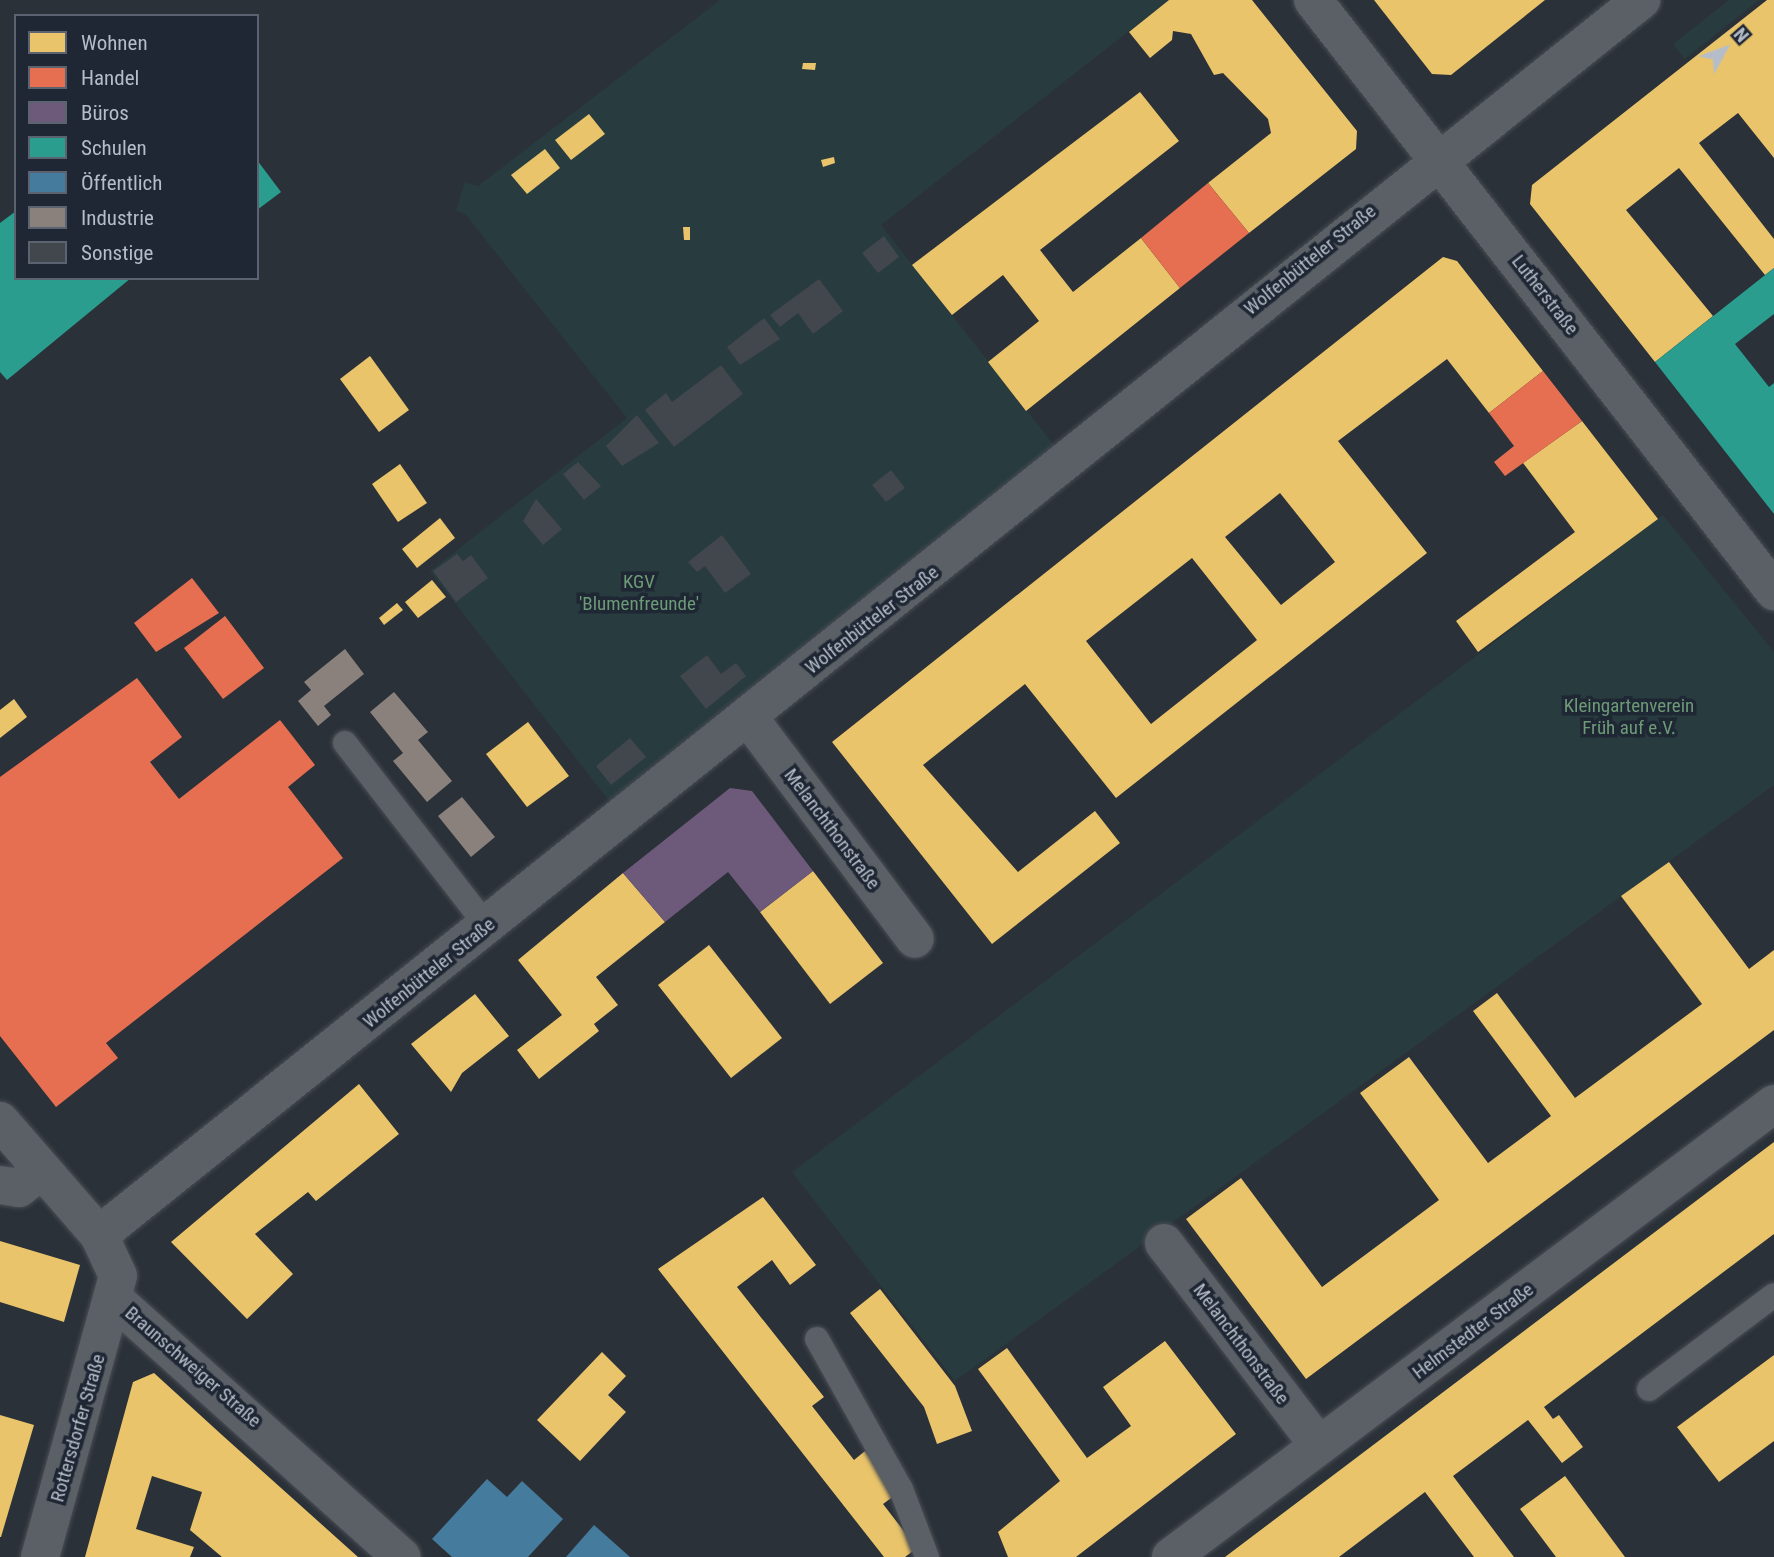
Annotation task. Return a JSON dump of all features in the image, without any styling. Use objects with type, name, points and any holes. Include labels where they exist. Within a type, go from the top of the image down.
[{"type":"street","name":"Lutherstraße","points":[[1313,0],[1439,158],[1774,591]]},
{"type":"street","name":"Wolfenbütteler Straße","points":[[99,1235],[749,718],[1439,158],[1641,0]]},
{"type":"street","name":"Melanchthonstraße","points":[[749,718],[915,939]]},
{"type":"street","name":"Helmstedter Straße","points":[[1171,1557],[1774,1104]]},
{"type":"street","name":"Braunschweiger Straße","points":[[0,1121],[99,1235],[115,1265],[115,1300],[401,1557]]},
{"type":"street","points":[[0,1185],[19,1188],[41,1170]]},
{"type":"street","name":"Melanchthonstraße","points":[[1164,1243],[1319,1446]]},
{"type":"street","name":"Rottersdorfer Straße","points":[[40,1557],[115,1300]]},
{"type":"lane","points":[[345,743],[487,926]]},
{"type":"lane","points":[[1649,1389],[1774,1295]]},
{"type":"lane","points":[[817,1339],[901,1489],[928,1557]]},
{"type":"green space","name":"KGV 'Blumenfreunde'","points":[[720,0],[1169,0],[881,225],[1057,449],[610,802],[430,571],[627,418],[466,215],[456,210],[465,182],[478,186]]},
{"type":"green space","points":[[1729,0],[1759,0],[1685,59],[1673,44]]},
{"type":"green space","name":"Kleingartenverein Früh auf e.V.","points":[[1663,515],[1774,652],[1774,785],[955,1381],[792,1172]]},
{"type":"building: Wohnen","points":[[1169,0],[1252,0],[1357,131],[1356,149],[1249,233],[1208,183],[1271,133],[1268,119],[1223,73],[1214,75],[1191,34],[1173,31],[1172,40],[1150,58],[1129,32]]},
{"type":"building: Wohnen","points":[[1374,0],[1545,0],[1451,75],[1432,74]]},
{"type":"building: Wohnen","points":[[1767,0],[1774,0],[1774,158],[1738,113],[1699,143],[1774,239],[1774,268],[1765,275],[1679,168],[1626,210],[1713,316],[1655,362],[1530,204],[1532,185]]},
{"type":"building: Wohnen","points":[[803,63],[816,63],[815,70],[802,69]]},
{"type":"building: Wohnen","points":[[1140,92],[1179,141],[1040,250],[1073,292],[1141,238],[1180,288],[1026,411],[988,362],[1039,321],[1003,275],[952,315],[912,265]]},
{"type":"building: Wohnen","points":[[589,114],[605,134],[571,160],[555,140]]},
{"type":"building: Wohnen","points":[[545,149],[560,168],[527,194],[511,175]]},
{"type":"building: Wohnen","points":[[834,157],[835,163],[823,167],[821,160]]},
{"type":"building: Wohnen","points":[[683,227],[690,227],[690,240],[684,240]]},
{"type":"building: Wohnen","points":[[1443,257],[1457,261],[1543,371],[1489,413],[1447,359],[1338,441],[1427,553],[1116,798],[1025,684],[923,765],[1018,872],[1095,811],[1120,843],[992,944],[832,742]],"holes":[[[1280,493],[1335,562],[1281,605],[1225,537]],[[1192,558],[1257,640],[1151,724],[1086,641]]]},
{"type":"building: Wohnen","points":[[370,356],[409,410],[379,432],[340,379]]},
{"type":"building: Wohnen","points":[[1582,421],[1658,519],[1478,652],[1456,621],[1575,532],[1523,463]]},
{"type":"building: Wohnen","points":[[400,464],[427,503],[398,522],[372,484]]},
{"type":"building: Wohnen","points":[[440,518],[455,538],[417,568],[402,549]]},
{"type":"building: Wohnen","points":[[432,580],[446,597],[418,618],[405,602]]},
{"type":"building: Wohnen","points":[[397,603],[403,610],[384,625],[379,618]]},
{"type":"building: Wohnen","points":[[14,699],[27,717],[0,738],[0,710]]},
{"type":"building: Wohnen","points":[[528,722],[569,776],[527,807],[486,754]]},
{"type":"building: Wohnen","points":[[1669,862],[1749,969],[1774,950],[1774,1030],[1306,1379],[1186,1219],[1241,1178],[1322,1287],[1439,1200],[1360,1093],[1409,1057],[1488,1163],[1551,1116],[1473,1011],[1497,993],[1575,1098],[1702,1004],[1621,896]]},
{"type":"building: Wohnen","points":[[813,871],[883,963],[830,1004],[760,912]]},
{"type":"building: Wohnen","points":[[623,873],[665,922],[596,977],[618,1005],[594,1024],[599,1031],[539,1079],[517,1050],[562,1015],[518,960]]},
{"type":"building: Wohnen","points":[[709,945],[782,1038],[731,1078],[658,985]]},
{"type":"building: Wohnen","points":[[475,994],[509,1036],[462,1073],[451,1092],[411,1044]]},
{"type":"building: Wohnen","points":[[359,1084],[399,1134],[316,1201],[308,1192],[255,1234],[293,1274],[247,1319],[171,1242]]},
{"type":"building: Wohnen","points":[[1774,1142],[1774,1234],[1544,1407],[1553,1419],[1559,1415],[1583,1447],[1562,1463],[1528,1420],[1453,1476],[1514,1557],[1474,1557],[1425,1492],[1339,1557],[1225,1557]]},
{"type":"building: Wohnen","points":[[763,1197],[816,1265],[790,1285],[772,1260],[737,1287],[824,1397],[812,1406],[854,1460],[865,1451],[898,1493],[883,1504],[917,1548],[905,1557],[884,1557],[658,1269]]},
{"type":"building: Wohnen","points":[[0,1241],[80,1265],[64,1322],[0,1302]]},
{"type":"building: Wohnen","points":[[880,1289],[955,1386],[972,1431],[937,1444],[924,1407],[850,1313]]},
{"type":"building: Wohnen","points":[[1165,1341],[1236,1434],[1076,1557],[1008,1557],[998,1532],[1060,1481],[978,1369],[1007,1348],[1087,1458],[1131,1426],[1103,1387]]},
{"type":"building: Wohnen","points":[[602,1352],[626,1376],[608,1395],[626,1412],[580,1461],[537,1420]]},
{"type":"building: Wohnen","points":[[1774,1355],[1774,1441],[1719,1482],[1677,1427]]},
{"type":"building: Wohnen","points":[[154,1373],[358,1557],[222,1557],[190,1530],[202,1492],[152,1476],[136,1529],[194,1547],[190,1557],[85,1557],[133,1382]]},
{"type":"building: Wohnen","points":[[0,1415],[34,1425],[1,1537],[0,1537]]},
{"type":"building: Wohnen","points":[[1565,1476],[1625,1557],[1556,1557],[1520,1509]]},
{"type":"building: Handel","points":[[1208,183],[1249,233],[1180,288],[1141,238]]},
{"type":"building: Handel","points":[[1543,371],[1582,421],[1505,476],[1494,462],[1514,446],[1489,413]]},
{"type":"building: Handel","points":[[192,578],[219,613],[156,652],[134,623]]},
{"type":"building: Handel","points":[[225,616],[264,668],[223,699],[184,648]]},
{"type":"building: Handel","points":[[137,678],[182,737],[150,762],[179,799],[280,720],[315,765],[288,787],[343,858],[106,1043],[118,1058],[56,1107],[0,1036],[0,777]]},
{"type":"building: Büros","points":[[730,788],[752,791],[813,871],[760,912],[728,872],[665,922],[623,873]]},
{"type":"building: Schulen","points":[[259,163],[281,192],[259,208]]},
{"type":"building: Schulen","points":[[14,212],[14,280],[129,280],[7,380],[0,372],[0,223]]},
{"type":"building: Schulen","points":[[1774,268],[1774,314],[1735,344],[1769,387],[1774,383],[1774,514],[1655,362]]},
{"type":"building: Öffentlich","points":[[487,1479],[507,1497],[522,1481],[563,1519],[528,1557],[452,1557],[432,1539]]},
{"type":"building: Öffentlich","points":[[594,1525],[630,1557],[566,1557]]},
{"type":"building: Industrie","points":[[345,649],[364,674],[324,706],[331,715],[318,726],[298,701],[311,690],[304,682]]},
{"type":"building: Industrie","points":[[394,692],[428,732],[418,740],[452,781],[427,802],[393,761],[403,753],[370,712]]},
{"type":"building: Industrie","points":[[462,797],[495,837],[471,857],[438,816]]},
{"type":"building: Sonstige","points":[[884,236],[899,257],[878,273],[862,253]]},
{"type":"building: Sonstige","points":[[819,279],[843,311],[813,334],[798,313],[780,327],[770,315]]},
{"type":"building: Sonstige","points":[[764,318],[780,339],[740,365],[727,347]]},
{"type":"building: Sonstige","points":[[721,365],[743,394],[674,447],[645,410],[666,393],[672,402]]},
{"type":"building: Sonstige","points":[[637,415],[659,443],[622,466],[606,446]]},
{"type":"building: Sonstige","points":[[578,462],[601,486],[584,500],[563,474]]},
{"type":"building: Sonstige","points":[[891,470],[905,488],[886,502],[872,485]]},
{"type":"building: Sonstige","points":[[536,499],[562,529],[543,545],[523,521]]},
{"type":"building: Sonstige","points":[[722,535],[751,574],[725,593],[705,566],[697,572],[688,562]]},
{"type":"building: Sonstige","points":[[457,554],[463,561],[471,555],[488,578],[456,602],[433,571]]},
{"type":"building: Sonstige","points":[[707,655],[721,674],[736,663],[746,676],[706,709],[680,676]]},
{"type":"building: Sonstige","points":[[630,738],[646,757],[611,785],[596,766]]}]
